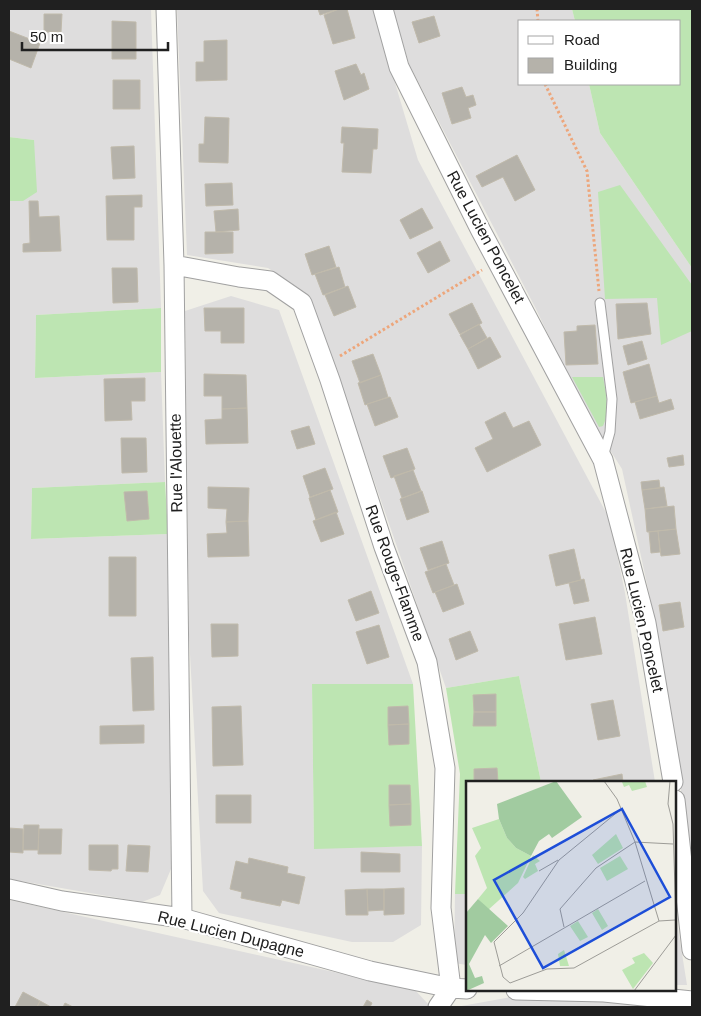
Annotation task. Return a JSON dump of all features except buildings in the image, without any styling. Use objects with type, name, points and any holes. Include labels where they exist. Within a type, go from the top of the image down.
[{"type":"street","name":"Rue l'Alouette","points":[[166,9],[174,265],[182,918]]},
{"type":"street","name":"Rue Lucien Poncelet","points":[[383,9],[399,67],[480,229],[603,460],[646,624],[673,781]]},
{"type":"street","name":"Rue Rouge-Flamme","points":[[174,265],[270,281],[302,303],[325,365],[384,547],[427,662],[445,768],[441,908],[459,988]]},
{"type":"street","points":[[676,809],[692,950]]},
{"type":"street","name":"Rue Lucien Dupagne","points":[[9,889],[62,901],[182,918],[370,971],[459,988]]},
{"type":"street","points":[[438,1007],[459,988]]},
{"type":"street","points":[[560,991],[604,992],[692,1001]]},
{"type":"lane","name":"Rue Lucien Poncelet","points":[[600,303],[612,399],[610,432],[603,460]]},
{"type":"path","points":[[545,85],[587,171],[600,303]]},
{"type":"path","points":[[325,365],[497,261]]},
{"type":"shaded area","points":[[9,9],[151,9],[161,308],[36,315],[35,378],[161,372],[165,482],[32,488],[31,539],[168,534],[171,869],[160,895],[142,902],[9,879],[9,201],[23,201],[34,140],[9,137]]},
{"type":"shaded area","points":[[177,9],[373,9],[418,160],[610,520],[625,593],[655,781],[541,781],[519,676],[446,688],[310,296],[268,268],[187,255]]},
{"type":"shaded area","points":[[393,9],[572,9],[575,20],[518,20],[518,85],[589,85],[600,133],[692,268],[692,867],[659,639],[622,469],[581,404],[536,309],[409,64]]},
{"type":"shaded area","points":[[231,296],[279,310],[413,684],[312,684],[314,848],[422,846],[421,925],[393,942],[352,942],[219,913],[203,891],[189,636],[185,311]]},
{"type":"shaded area","points":[[455,894],[466,894],[466,965],[454,963]]},
{"type":"shaded area","points":[[9,900],[415,990],[429,1005],[427,1007],[9,1007]]},
{"type":"shaded area","points":[[676,916],[687,985],[676,985]]},
{"type":"shaded area","points":[[522,995],[687,1007],[456,1007]]},
{"type":"green space","points":[[572,9],[692,9],[692,268],[600,133],[589,85],[681,85],[681,20],[575,20]]},
{"type":"green space","points":[[9,137],[34,140],[37,192],[23,201],[9,201]]},
{"type":"green space","points":[[620,185],[692,285],[692,331],[661,345],[657,298],[605,299],[598,192]]},
{"type":"green space","points":[[161,308],[161,372],[35,378],[36,315]]},
{"type":"green space","points":[[572,377],[603,377],[607,408],[603,426],[599,427]]},
{"type":"green space","points":[[165,482],[168,534],[31,539],[32,488]]},
{"type":"green space","points":[[519,676],[541,781],[466,781],[466,894],[455,894],[460,774],[446,688]]},
{"type":"green space","points":[[312,684],[413,684],[422,846],[314,849]]}]
